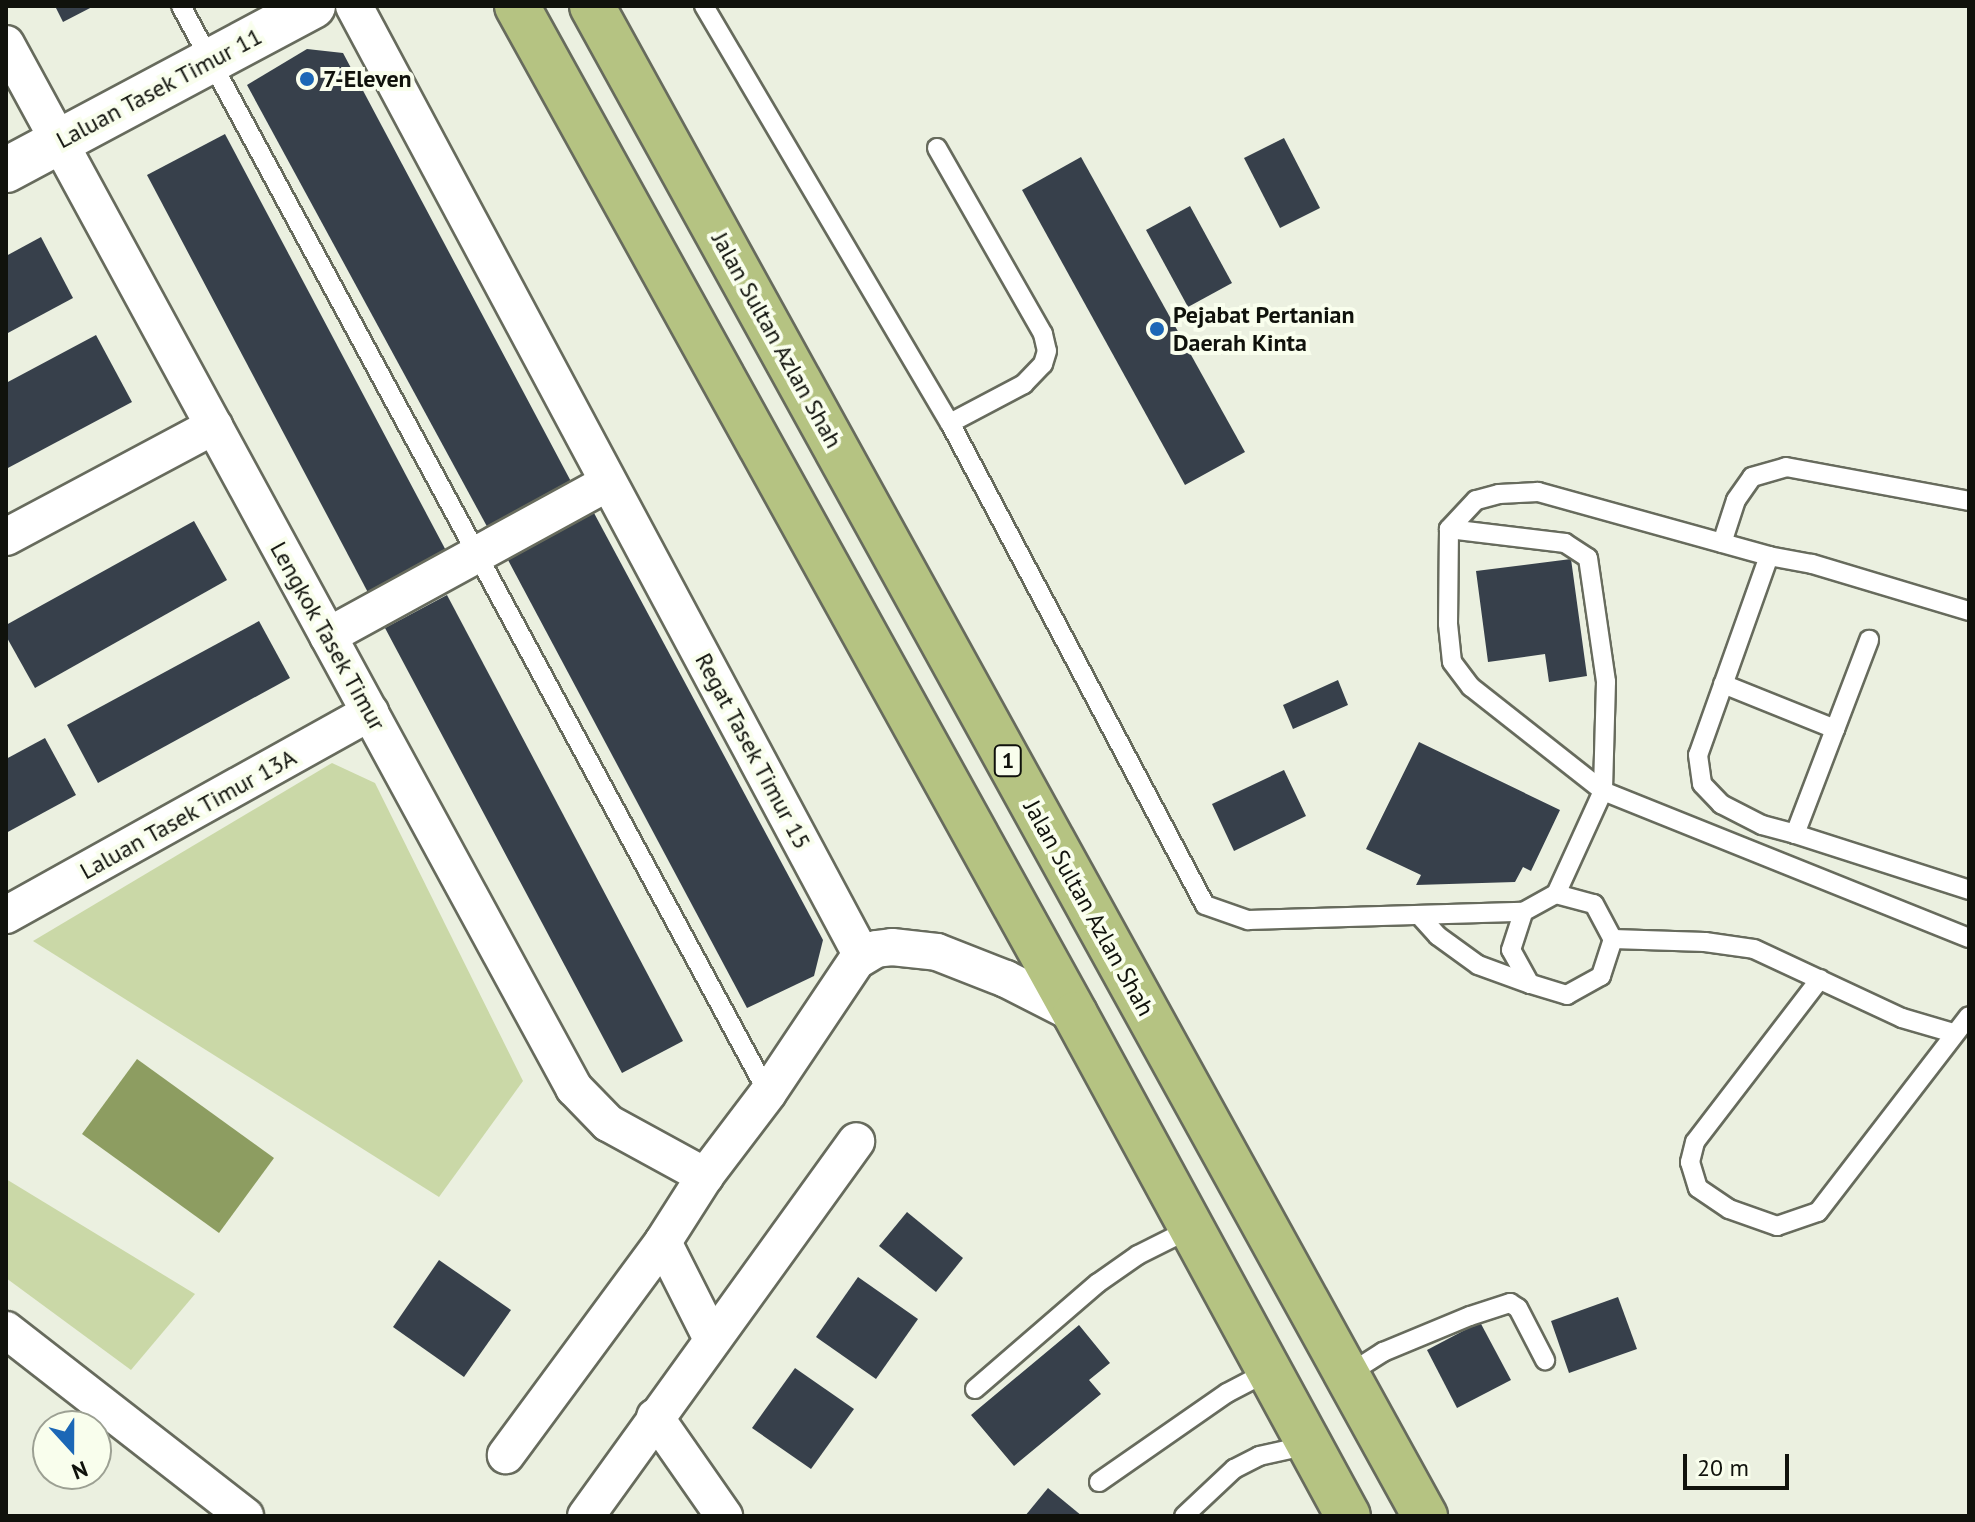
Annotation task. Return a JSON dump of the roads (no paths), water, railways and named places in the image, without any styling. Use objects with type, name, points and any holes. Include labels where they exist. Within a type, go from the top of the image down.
[{"type":"main road","points":[[517,6],[1075,1014],[1348,1516]]},
{"type":"main road","name":"Jalan Sultan Azlan Shah","points":[[592,6],[1425,1516]]},
{"type":"street","name":"Laluan Tasek Timur 11","points":[[6,170],[313,6]]},
{"type":"street","name":"Regat Tasek Timur 15","points":[[354,6],[860,950],[861,958]]},
{"type":"street","name":"Lengkok Tasek Timur","points":[[6,44],[574,1088],[608,1123],[705,1176]]},
{"type":"street","points":[[6,537],[214,426]]},
{"type":"street","points":[[328,636],[608,483]]},
{"type":"street","name":"Laluan Tasek Timur 13A","points":[[6,915],[370,712]]},
{"type":"street","points":[[506,1455],[663,1242],[705,1176],[768,1093],[861,958],[876,949],[892,947],[937,952],[1006,979],[1075,1014]]},
{"type":"street","points":[[586,1516],[856,1141]]},
{"type":"street","points":[[663,1242],[712,1339]]},
{"type":"street","points":[[6,1330],[245,1516]]},
{"type":"street","points":[[655,1417],[724,1516]]},
{"type":"lane","points":[[181,6],[768,1093]]},
{"type":"lane","points":[[704,6],[950,423],[1205,905],[1248,920],[1523,912],[1556,894],[1603,791],[1606,682],[1588,558],[1565,543],[1449,529]]},
{"type":"lane","points":[[937,148],[1043,334],[1047,351],[1043,364],[1024,384],[950,423]]},
{"type":"lane","points":[[1722,543],[1736,500],[1752,477],[1786,467],[1969,501]]},
{"type":"lane","points":[[1969,611],[1812,564],[1769,556],[1538,492],[1499,494],[1476,500],[1449,529],[1448,624],[1452,662],[1471,687],[1603,791],[1969,938]]},
{"type":"lane","points":[[1769,556],[1698,755],[1702,784],[1721,804],[1762,825],[1969,890]]},
{"type":"lane","points":[[1795,834],[1869,640]]},
{"type":"lane","points":[[1723,684],[1835,729]]},
{"type":"lane","points":[[1419,915],[1438,936],[1478,965],[1567,995],[1601,976],[1613,939],[1594,904],[1556,894]]},
{"type":"lane","points":[[1523,912],[1511,950],[1530,984]]},
{"type":"lane","points":[[1613,939],[1705,942],[1754,949],[1902,1018],[1953,1033]]},
{"type":"lane","points":[[1820,979],[1695,1142],[1690,1162],[1698,1188],[1729,1209],[1777,1226],[1818,1212],[1969,1016]]},
{"type":"lane","points":[[975,1389],[1098,1283],[1138,1255],[1190,1229]]},
{"type":"lane","points":[[1347,1375],[1383,1352],[1510,1303],[1518,1308],[1545,1360]]},
{"type":"lane","points":[[1099,1482],[1207,1406],[1269,1371]]},
{"type":"lane","points":[[1184,1516],[1234,1469],[1259,1456],[1309,1445]]},
{"type":"place","name":"7-Eleven","points":[[307,79]]},
{"type":"place","name":"Pejabat Pertanian Daerah Kinta","points":[[1157,329]]}]
